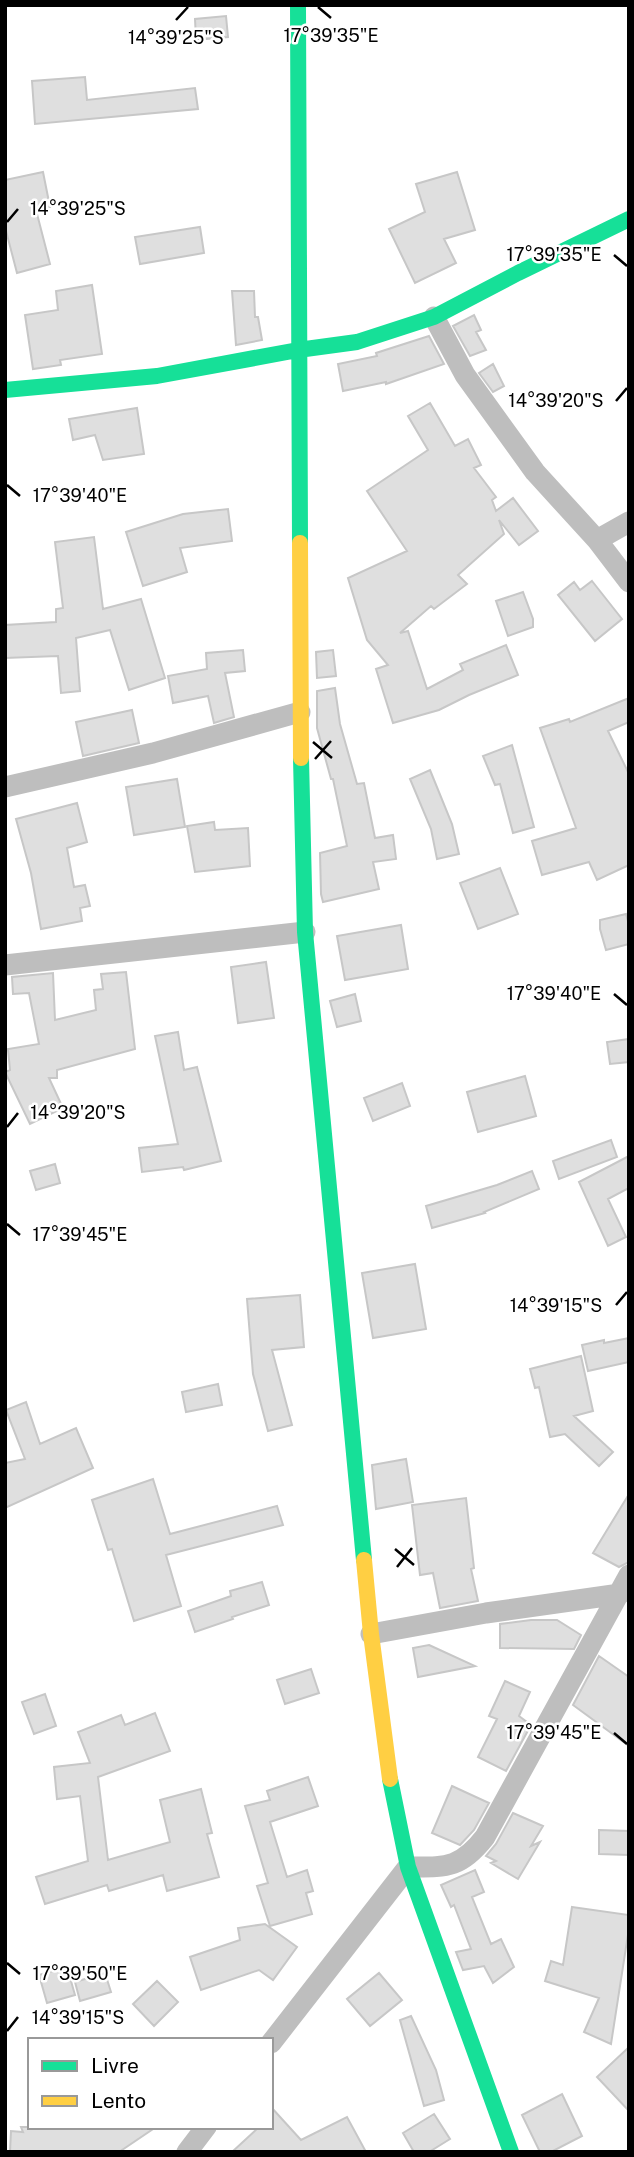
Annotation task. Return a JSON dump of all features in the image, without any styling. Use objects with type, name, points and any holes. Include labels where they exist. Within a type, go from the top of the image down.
[{"type":"street","points":[[298,5],[300,712],[305,932],[371,1634],[388,1767],[408,1867],[510,2152]]},
{"type":"street","points":[[5,390],[157,376],[357,342],[434,317],[629,219]]},
{"type":"street","points":[[434,317],[465,375],[535,472],[597,540],[629,582]]},
{"type":"street","points":[[597,540],[629,522]]},
{"type":"street","points":[[5,787],[153,753],[300,712]]},
{"type":"street","points":[[5,965],[305,932]]},
{"type":"street","points":[[371,1634],[624,1584]]},
{"type":"street","points":[[408,1867],[442,1867],[456,1863],[471,1854],[485,1837],[624,1584]]},
{"type":"street","points":[[273,2040],[408,1867]]},
{"type":"street","points":[[187,2152],[204,2129]]},
{"type":"building","points":[[226,16],[228,37],[196,40],[195,19]]},
{"type":"building","points":[[85,77],[87,100],[195,88],[198,109],[35,124],[32,81]]},
{"type":"building","points":[[43,172],[50,207],[36,210],[50,264],[17,273],[5,227],[5,180]]},
{"type":"building","points":[[457,172],[475,230],[444,239],[456,263],[415,283],[389,229],[425,212],[416,184]]},
{"type":"building","points":[[200,227],[204,253],[140,264],[135,237]]},
{"type":"building","points":[[92,285],[102,354],[60,360],[61,365],[33,369],[25,315],[58,310],[56,291]]},
{"type":"building","points":[[232,291],[254,291],[255,317],[258,317],[262,340],[236,345]]},
{"type":"building","points":[[474,315],[481,330],[476,332],[486,350],[470,356],[453,326]]},
{"type":"building","points":[[429,336],[444,364],[386,384],[343,391],[338,364],[377,356],[376,353]]},
{"type":"building","points":[[493,364],[504,386],[493,392],[479,373]]},
{"type":"building","points":[[430,403],[455,446],[468,439],[481,465],[474,468],[496,497],[492,500],[496,511],[513,498],[538,531],[519,545],[499,520],[504,534],[458,575],[467,584],[434,609],[431,606],[400,633],[408,631],[427,689],[463,670],[460,664],[506,645],[518,675],[439,710],[393,723],[376,669],[388,665],[367,640],[348,578],[407,551],[367,491],[428,450],[408,416]]},
{"type":"building","points":[[137,408],[144,454],[103,460],[95,435],[73,440],[69,419]]},
{"type":"building","points":[[228,509],[232,541],[180,548],[187,572],[143,586],[126,532],[183,514]]},
{"type":"building","points":[[94,537],[103,609],[141,599],[165,678],[129,690],[110,630],[76,638],[80,691],[61,693],[58,656],[5,658],[5,625],[56,622],[56,609],[63,608],[55,542]]},
{"type":"building","points":[[592,581],[622,619],[595,641],[558,595],[574,582],[580,590]]},
{"type":"building","points":[[523,592],[533,619],[533,627],[508,636],[496,601]]},
{"type":"building","points":[[243,650],[245,671],[225,673],[234,717],[214,723],[208,696],[173,703],[168,676],[207,669],[206,653]]},
{"type":"building","points":[[333,650],[336,676],[317,678],[316,652]]},
{"type":"building","points":[[335,688],[340,724],[357,784],[364,783],[375,838],[393,835],[396,859],[373,862],[379,889],[323,902],[320,853],[347,846],[333,779],[317,728],[317,691]]},
{"type":"building","points":[[629,698],[629,722],[608,731],[629,774],[629,865],[597,880],[589,862],[542,875],[532,841],[576,828],[540,728],[569,719],[570,722]]},
{"type":"building","points":[[132,710],[139,743],[83,756],[76,722]]},
{"type":"building","points":[[512,745],[534,827],[513,833],[500,784],[495,785],[483,756]]},
{"type":"building","points":[[430,770],[452,824],[459,854],[437,859],[431,829],[410,779]]},
{"type":"building","points":[[177,779],[185,827],[134,835],[126,787]]},
{"type":"building","points":[[77,803],[87,842],[67,848],[74,887],[85,885],[90,906],[80,908],[82,921],[41,929],[31,873],[16,819]]},
{"type":"building","points":[[214,822],[215,830],[248,828],[250,866],[195,872],[187,826]]},
{"type":"building","points":[[500,868],[518,914],[478,929],[460,883]]},
{"type":"building","points":[[626,914],[629,944],[606,950],[600,920]]},
{"type":"building","points":[[401,925],[408,969],[345,980],[337,936]]},
{"type":"building","points":[[266,962],[274,1018],[238,1023],[231,967]]},
{"type":"building","points":[[126,972],[135,1049],[57,1070],[57,1078],[49,1078],[63,1108],[30,1124],[5,1072],[10,1070],[8,1049],[39,1044],[29,993],[13,994],[12,977],[53,973],[55,1020],[96,1010],[94,990],[103,989],[101,974]]},
{"type":"building","points":[[355,994],[361,1021],[337,1027],[330,1001]]},
{"type":"building","points":[[178,1032],[184,1070],[197,1067],[221,1161],[184,1170],[183,1167],[142,1172],[139,1148],[178,1144],[155,1036]]},
{"type":"building","points":[[629,1039],[629,1062],[610,1064],[607,1042]]},
{"type":"building","points":[[525,1076],[536,1116],[478,1132],[467,1092]]},
{"type":"building","points":[[402,1083],[410,1106],[373,1121],[364,1098]]},
{"type":"building","points":[[611,1140],[617,1157],[559,1179],[553,1161]]},
{"type":"building","points":[[629,1156],[629,1188],[608,1199],[626,1237],[608,1246],[579,1182]]},
{"type":"building","points":[[55,1164],[60,1183],[36,1190],[30,1171]]},
{"type":"building","points":[[532,1171],[539,1189],[485,1213],[432,1228],[426,1206],[497,1185]]},
{"type":"building","points":[[415,1264],[426,1329],[373,1338],[362,1273]]},
{"type":"building","points":[[300,1295],[304,1347],[272,1350],[292,1425],[268,1431],[253,1374],[247,1299]]},
{"type":"building","points":[[629,1338],[629,1362],[588,1371],[582,1345]]},
{"type":"building","points":[[581,1356],[593,1411],[574,1416],[613,1452],[599,1466],[565,1434],[550,1437],[539,1387],[535,1388],[530,1369]]},
{"type":"building","points":[[218,1384],[222,1405],[186,1412],[182,1392]]},
{"type":"building","points":[[26,1402],[40,1444],[76,1428],[93,1468],[5,1508],[5,1463],[25,1459],[6,1410]]},
{"type":"building","points":[[406,1459],[413,1502],[376,1509],[372,1465]]},
{"type":"building","points":[[153,1479],[170,1534],[277,1506],[283,1525],[166,1555],[181,1606],[134,1621],[112,1549],[108,1550],[92,1500]]},
{"type":"building","points":[[629,1494],[629,1562],[619,1567],[593,1553]]},
{"type":"building","points":[[466,1498],[474,1568],[471,1569],[478,1601],[440,1608],[433,1573],[420,1575],[412,1505]]},
{"type":"building","points":[[262,1582],[269,1605],[195,1632],[188,1611],[231,1596],[230,1591]]},
{"type":"building","points":[[557,1620],[581,1635],[574,1649],[500,1648],[500,1624]]},
{"type":"building","points":[[429,1645],[475,1666],[418,1677],[413,1648]]},
{"type":"building","points":[[599,1656],[629,1677],[629,1746],[573,1705]]},
{"type":"building","points":[[311,1669],[319,1693],[285,1704],[277,1680]]},
{"type":"building","points":[[505,1681],[530,1692],[519,1716],[531,1725],[506,1771],[478,1757],[497,1719],[489,1716]]},
{"type":"building","points":[[45,1694],[56,1726],[34,1734],[22,1702]]},
{"type":"building","points":[[155,1713],[170,1751],[98,1777],[108,1860],[170,1842],[160,1800],[201,1789],[212,1833],[207,1834],[219,1877],[167,1891],[163,1875],[109,1891],[107,1885],[45,1904],[36,1877],[88,1861],[80,1796],[57,1799],[54,1767],[90,1763],[78,1732],[121,1715],[125,1725]]},
{"type":"building","points":[[308,1777],[318,1806],[270,1822],[287,1877],[307,1870],[313,1891],[306,1893],[312,1914],[270,1926],[257,1886],[268,1883],[245,1806],[270,1800],[267,1791]]},
{"type":"building","points":[[452,1786],[489,1803],[474,1830],[460,1845],[432,1833]]},
{"type":"building","points":[[513,1813],[543,1826],[531,1846],[540,1842],[518,1879],[491,1863],[496,1861],[486,1856]]},
{"type":"building","points":[[599,1830],[629,1831],[629,1855],[599,1854]]},
{"type":"building","points":[[475,1870],[484,1892],[472,1897],[491,1944],[501,1939],[514,1967],[493,1983],[484,1966],[463,1970],[456,1952],[471,1949],[454,1905],[451,1907],[441,1885]]},
{"type":"building","points":[[572,1907],[629,1915],[611,2044],[584,2032],[599,1998],[545,1981],[551,1961],[563,1965]]},
{"type":"building","points":[[265,1924],[297,1947],[273,1980],[259,1970],[201,1990],[190,1957],[240,1940],[238,1928]]},
{"type":"building","points":[[67,1967],[75,1995],[47,2003],[39,1975]]},
{"type":"building","points":[[105,1973],[111,1992],[80,2001],[75,1982]]},
{"type":"building","points":[[379,1973],[402,2000],[370,2026],[347,1999]]},
{"type":"building","points":[[157,1981],[178,2002],[154,2026],[133,2004]]},
{"type":"building","points":[[411,2016],[436,2070],[444,2100],[424,2106],[400,2020]]},
{"type":"building","points":[[629,2047],[629,2111],[597,2077]]},
{"type":"building","points":[[562,2094],[582,2136],[551,2152],[540,2152],[522,2115]]},
{"type":"building","points":[[273,2109],[301,2140],[347,2117],[366,2152],[232,2152],[257,2129],[273,2129]]},
{"type":"building","points":[[434,2114],[450,2139],[429,2152],[414,2152],[403,2133]]},
{"type":"building","points":[[21,2127],[153,2129],[119,2152],[10,2152],[11,2131],[23,2132]]},
{"type":"traffic: fast","points":[[298,5],[300,543]]},
{"type":"traffic: fast","points":[[5,390],[157,376],[357,342],[434,317],[629,219]]},
{"type":"traffic: fast","points":[[301,758],[305,932],[364,1560]]},
{"type":"traffic: fast","points":[[390,1779],[408,1867],[511,2152]]},
{"type":"traffic: slow","points":[[300,543],[301,758]]},
{"type":"traffic: slow","points":[[364,1560],[390,1779]]}]
